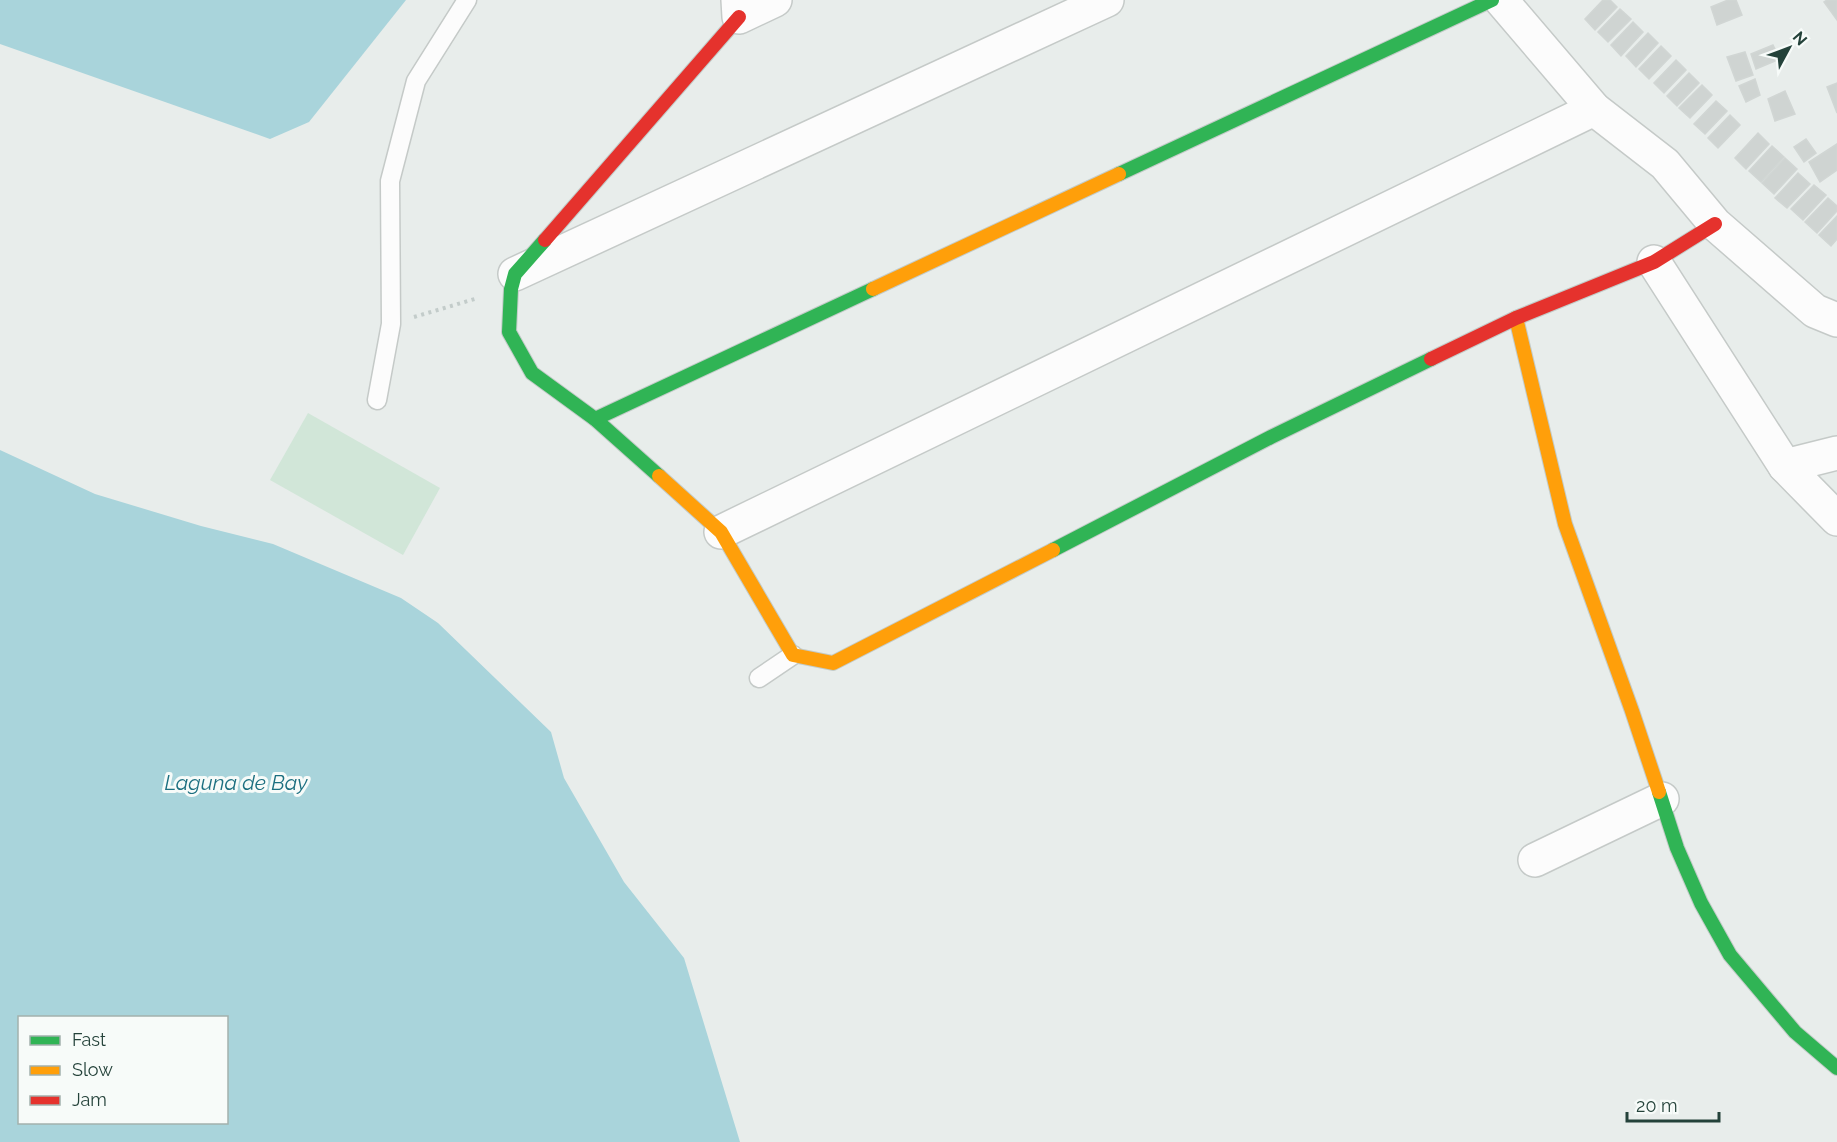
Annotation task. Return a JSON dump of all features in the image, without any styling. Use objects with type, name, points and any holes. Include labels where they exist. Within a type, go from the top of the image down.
[{"type":"street","points":[[775,0],[739,9],[513,281],[509,332],[532,373],[595,419],[721,532],[793,655],[833,663],[1271,437],[1516,318],[1654,262],[1715,224]]},
{"type":"street","points":[[513,281],[1107,0]]},
{"type":"street","points":[[595,419],[1492,0]]},
{"type":"street","points":[[1501,0],[1594,109],[1665,164],[1715,224],[1815,311],[1837,320]]},
{"type":"street","points":[[721,532],[1594,109]]},
{"type":"street","points":[[1654,262],[1785,466],[1837,519]]},
{"type":"street","points":[[1516,318],[1565,524],[1632,711],[1677,848],[1701,903],[1730,956],[1795,1032],[1837,1068]]},
{"type":"street","points":[[1785,466],[1837,453]]},
{"type":"street","points":[[1535,860],[1662,799]]},
{"type":"lane","points":[[377,400],[391,324],[390,181],[416,81],[467,0]]},
{"type":"lane","points":[[759,678],[793,655]]},
{"type":"path","points":[[391,324],[513,281]]},
{"type":"green space","points":[[308,413],[440,488],[403,555],[270,480]]},
{"type":"water","points":[[0,0],[406,0],[309,122],[270,139],[0,44]]},
{"type":"water","name":"Laguna de Bay","points":[[0,450],[95,494],[201,526],[273,544],[401,598],[438,623],[551,732],[564,778],[624,882],[684,958],[740,1142],[0,1142]]},
{"type":"building","points":[[1603,0],[1610,0],[1617,7],[1595,30],[1585,19]]},
{"type":"building","points":[[1728,0],[1736,0],[1742,15],[1717,25],[1711,7]]},
{"type":"building","points":[[1837,0],[1837,20],[1824,2]]},
{"type":"building","points":[[1620,9],[1631,19],[1608,42],[1598,32]]},
{"type":"building","points":[[1633,22],[1643,32],[1621,56],[1611,45]]},
{"type":"building","points":[[1648,33],[1658,43],[1636,67],[1626,56]]},
{"type":"building","points":[[1773,45],[1780,59],[1756,69],[1751,54]]},
{"type":"building","points":[[1661,46],[1671,56],[1649,79],[1639,69]]},
{"type":"building","points":[[1745,52],[1753,75],[1736,81],[1727,57]]},
{"type":"building","points":[[1676,60],[1686,70],[1664,93],[1654,83]]},
{"type":"building","points":[[1689,73],[1699,83],[1677,106],[1667,96]]},
{"type":"building","points":[[1755,79],[1760,95],[1746,102],[1739,86]]},
{"type":"building","points":[[1837,83],[1837,113],[1827,87]]},
{"type":"building","points":[[1702,85],[1712,95],[1690,118],[1679,108]]},
{"type":"building","points":[[1785,91],[1795,114],[1775,121],[1768,99]]},
{"type":"building","points":[[1716,101],[1727,111],[1705,134],[1694,124]]},
{"type":"building","points":[[1730,115],[1740,125],[1718,148],[1708,138]]},
{"type":"building","points":[[1758,133],[1769,144],[1746,169],[1735,158]]},
{"type":"building","points":[[1806,139],[1816,153],[1804,162],[1794,147]]},
{"type":"building","points":[[1837,144],[1837,170],[1820,182],[1809,162]]},
{"type":"building","points":[[1772,146],[1784,157],[1761,182],[1749,171]]},
{"type":"building","points":[[1785,158],[1797,169],[1774,194],[1762,183]]},
{"type":"building","points":[[1798,173],[1810,184],[1787,208],[1775,198]]},
{"type":"building","points":[[1814,185],[1826,195],[1803,220],[1791,209]]},
{"type":"building","points":[[1828,198],[1837,206],[1837,211],[1817,233],[1805,222]]},
{"type":"building","points":[[1837,216],[1837,239],[1831,246],[1819,235]]},
{"type":"traffic: fast","points":[[1119,174],[1492,0]]},
{"type":"traffic: fast","points":[[545,240],[515,274],[511,289],[509,332],[532,373],[595,419],[659,476]]},
{"type":"traffic: fast","points":[[595,419],[873,289]]},
{"type":"traffic: fast","points":[[1053,550],[1271,437],[1431,359]]},
{"type":"traffic: fast","points":[[1659,792],[1677,848],[1701,903],[1730,955],[1795,1032],[1837,1068]]},
{"type":"traffic: slow","points":[[873,289],[1119,174]]},
{"type":"traffic: slow","points":[[1516,318],[1565,524],[1659,792]]},
{"type":"traffic: slow","points":[[659,476],[721,532],[793,655],[833,663],[1053,550]]},
{"type":"traffic: jam","points":[[545,240],[739,17]]},
{"type":"traffic: jam","points":[[1431,359],[1516,318],[1654,262],[1715,224]]}]
